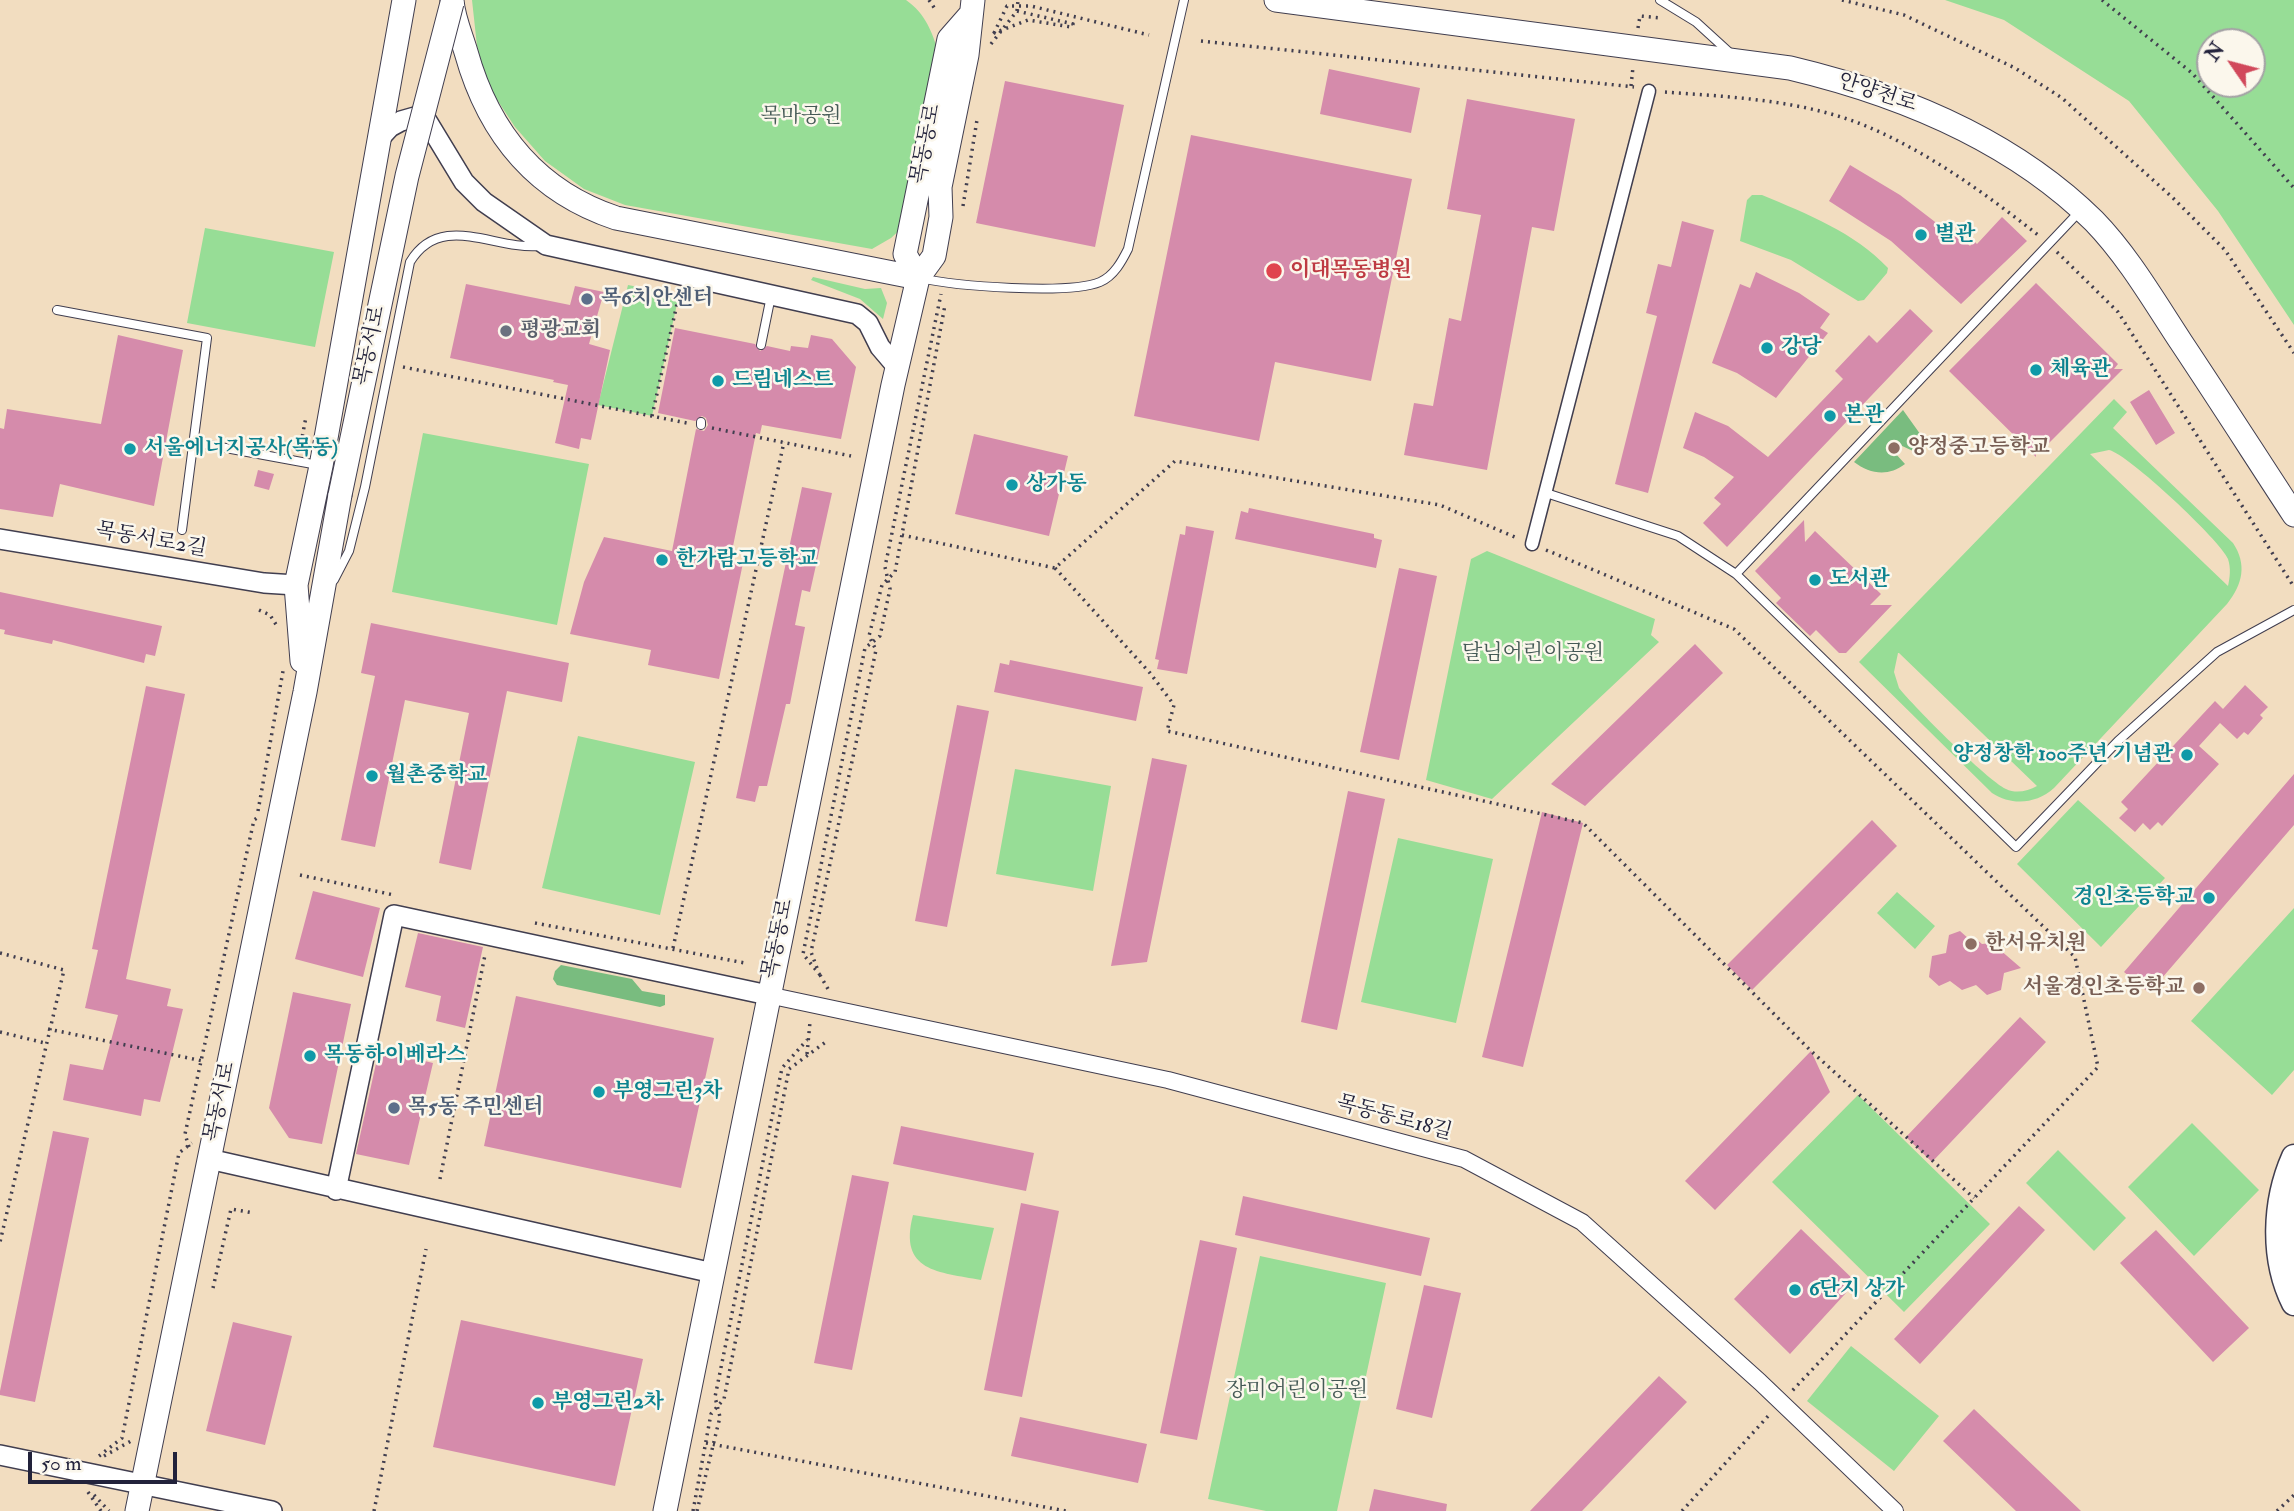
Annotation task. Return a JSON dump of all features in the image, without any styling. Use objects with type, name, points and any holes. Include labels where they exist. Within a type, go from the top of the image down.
[{"type":"main road","name":"목동서로","points":[[305,692],[296,585],[321,466],[404,0]]},
{"type":"main road","name":"안양천로","points":[[1276,0],[1790,68],[1858,85],[1926,110],[1988,144],[2041,178],[2094,221],[2137,274],[2294,515]]},
{"type":"main road","name":"목동서로","points":[[137,1511],[305,692],[340,495],[407,176],[452,1]]},
{"type":"main road","points":[[452,1],[477,89],[492,121],[522,160],[563,194],[588,209],[629,220],[918,278]]},
{"type":"main road","name":"목동동로","points":[[665,1511],[897,367],[918,278],[934,256],[941,217],[940,187],[967,55],[971,8]]},
{"type":"main road","points":[[2294,1157],[2283,1190],[2278,1238],[2285,1283],[2294,1303]]},
{"type":"main road","points":[[2294,1199],[2291,1228],[2294,1262]]},
{"type":"street","points":[[1532,544],[1649,91]]},
{"type":"street","points":[[378,140],[390,127],[415,117],[427,121],[464,182],[484,202],[545,245],[772,293],[857,314],[868,323],[880,347],[897,367]]},
{"type":"street","name":"목동서로2길","points":[[0,539],[264,583],[296,585]]},
{"type":"street","points":[[336,1190],[394,915],[768,995]]},
{"type":"street","name":"목동동로18길","points":[[768,995],[1168,1080],[1464,1159],[1581,1222],[1781,1402],[1895,1511]]},
{"type":"street","points":[[209,1159],[336,1190],[713,1273]]},
{"type":"street","points":[[0,1455],[142,1482],[272,1511]]},
{"type":"lane","points":[[918,278],[985,287],[1085,285],[1100,282],[1115,269],[1128,249],[1184,0]]},
{"type":"lane","points":[[1660,0],[1696,22],[1740,62]]},
{"type":"lane","points":[[431,59],[423,93],[435,132]]},
{"type":"lane","points":[[1736,574],[2080,211]]},
{"type":"lane","points":[[321,604],[349,551],[410,262],[416,252],[448,234],[460,233],[519,248],[545,245]]},
{"type":"lane","points":[[761,345],[772,293]]},
{"type":"lane","points":[[57,310],[207,338],[182,530]]},
{"type":"lane","points":[[194,442],[321,466]]},
{"type":"lane","points":[[1546,493],[1678,536],[1736,574],[2016,847],[2118,741],[2217,652],[2294,610]]},
{"type":"path","points":[[929,0],[935,9]]},
{"type":"path","points":[[990,44],[1017,11],[1018,0]]},
{"type":"path","points":[[1842,0],[1905,15],[2015,68],[2062,98],[2174,198],[2225,250],[2294,353]]},
{"type":"path","points":[[2102,0],[2192,73],[2294,188]]},
{"type":"path","points":[[984,49],[1007,6],[1031,6],[1149,35]]},
{"type":"path","points":[[994,33],[1028,20],[1071,27],[1073,24],[1017,11]]},
{"type":"path","points":[[1201,41],[1631,86]]},
{"type":"path","points":[[963,208],[978,113]]},
{"type":"path","points":[[955,211],[972,116]]},
{"type":"path","points":[[943,283],[885,567],[888,579],[890,589],[880,636],[872,643],[865,648],[803,954],[820,975],[811,952],[876,650],[872,643],[869,636],[882,585],[888,579],[895,572],[946,306]]},
{"type":"path","points":[[652,416],[679,295]]},
{"type":"path","points":[[401,367],[701,424],[850,456]]},
{"type":"path","points":[[673,948],[784,442]]},
{"type":"path","points":[[1055,568],[1175,461],[1440,505],[1734,629],[2075,957],[2098,1067],[1781,1402],[1682,1511]]},
{"type":"path","points":[[902,535],[1055,568],[1150,673],[1174,705],[1167,731],[1583,822],[1811,1051],[1974,1198]]},
{"type":"path","points":[[300,875],[398,896]]},
{"type":"path","points":[[531,923],[673,948],[745,964]]},
{"type":"path","points":[[0,953],[64,970],[0,1242]]},
{"type":"path","points":[[440,1179],[485,955]]},
{"type":"path","points":[[48,1029],[209,1062]]},
{"type":"path","points":[[0,1032],[45,1043]]},
{"type":"path","points":[[695,1511],[720,1417],[715,1396],[782,1068],[807,1041],[807,1054]]},
{"type":"path","points":[[695,1511],[711,1414],[723,1399],[789,1069],[827,1041]]},
{"type":"path","points":[[90,1463],[122,1438],[179,1153],[197,1139]]},
{"type":"path","points":[[213,1288],[231,1209],[254,1213]]},
{"type":"path","points":[[374,1511],[426,1250]]},
{"type":"path","points":[[706,1443],[1066,1511]]},
{"type":"path","points":[[85,1486],[109,1511]]},
{"type":"path","points":[[2277,1511],[2294,1495]]},
{"type":"green space","name":"목마공원","points":[[472,0],[906,0],[923,17],[939,54],[905,225],[891,238],[872,249],[625,205],[584,189],[545,161],[515,127],[488,86],[477,46]]},
{"type":"green space","points":[[1945,0],[2294,0],[2294,325],[2218,211],[2129,101],[2004,20]]},
{"type":"green space","points":[[1752,195],[1762,195],[1779,202],[1845,234],[1875,255],[1888,268],[1887,273],[1864,300],[1858,301],[1791,260],[1740,241],[1747,200]]},
{"type":"green space","points":[[205,228],[334,252],[315,347],[187,323]]},
{"type":"green space","points":[[813,277],[865,289],[881,288],[887,303],[883,319],[860,299],[811,280]]},
{"type":"green space","points":[[628,285],[679,295],[652,416],[598,405]]},
{"type":"green space","points":[[2114,399],[2127,412],[2113,428],[2233,543],[2240,559],[2240,581],[2227,604],[2054,788],[2032,800],[2008,800],[1992,793],[1859,662]],"holes":[[[2109,450],[2153,481],[2222,549],[2230,566],[2228,586],[2090,454]],[[1899,653],[2037,786],[2022,791],[2006,789],[1951,742],[1899,688],[1894,672]]]},
{"type":"green space","points":[[1903,410],[1923,438],[1921,448],[1913,451],[1900,445],[1895,453],[1905,464],[1892,471],[1873,471],[1854,462]]},
{"type":"green space","points":[[423,433],[589,464],[557,625],[392,592]]},
{"type":"green space","name":"달님어린이공원","points":[[1487,551],[1655,619],[1651,635],[1659,642],[1492,799],[1426,780],[1471,559]]},
{"type":"green space","points":[[578,736],[695,762],[660,915],[542,888]]},
{"type":"green space","points":[[1015,769],[1111,786],[1093,891],[996,874]]},
{"type":"green space","points":[[2078,800],[2165,878],[2101,947],[2017,864]]},
{"type":"green space","points":[[1398,838],[1493,859],[1456,1023],[1361,1002]]},
{"type":"green space","points":[[1897,892],[1935,926],[1915,949],[1877,913]]},
{"type":"green space","points":[[2294,908],[2294,1070],[2272,1095],[2191,1021]]},
{"type":"green space","points":[[561,965],[632,979],[642,991],[665,995],[665,1005],[660,1007],[557,985],[553,979],[555,971]]},
{"type":"green space","points":[[1858,1095],[1990,1224],[1904,1312],[1772,1182]]},
{"type":"green space","points":[[2192,1123],[2259,1190],[2194,1256],[2128,1187]]},
{"type":"green space","points":[[2058,1150],[2126,1218],[2094,1251],[2026,1183]]},
{"type":"green space","points":[[913,1215],[994,1228],[981,1280],[937,1271],[917,1259],[911,1248]]},
{"type":"green space","name":"장미어린이공원","points":[[1260,1256],[1386,1283],[1337,1511],[1266,1511],[1208,1499]]},
{"type":"green space","points":[[1851,1346],[1939,1416],[1894,1471],[1807,1401]]},
{"type":"building","points":[[1329,69],[1420,88],[1411,133],[1320,114]]},
{"type":"building","points":[[1005,81],[1124,105],[1095,247],[976,223]]},
{"type":"building","points":[[1467,99],[1575,119],[1554,231],[1532,227],[1487,470],[1404,455],[1414,403],[1433,406],[1449,318],[1461,321],[1481,215],[1447,209]]},
{"type":"building","points":[[1191,135],[1412,179],[1371,381],[1275,362],[1259,441],[1134,416]]},
{"type":"building","name":"별관","points":[[1850,165],[1900,195],[1943,228],[1948,224],[1970,246],[1974,241],[1977,244],[2002,217],[2027,241],[1961,304],[1891,241],[1829,201]]},
{"type":"building","points":[[1682,221],[1714,230],[1648,493],[1615,484],[1657,316],[1646,313],[1658,264],[1671,267]]},
{"type":"building","name":"강당","points":[[1756,272],[1799,293],[1830,314],[1820,328],[1828,333],[1776,398],[1737,373],[1712,363],[1740,284],[1750,288]]},
{"type":"building","name":"체육관","points":[[2036,283],[2118,364],[2114,369],[2123,369],[2040,452],[2036,448],[2036,457],[1949,371]]},
{"type":"building","points":[[466,284],[570,305],[575,286],[604,292],[589,344],[610,350],[591,440],[581,438],[579,449],[555,443],[568,385],[450,358]]},
{"type":"building","name":"본관","points":[[1910,309],[1933,331],[1727,547],[1703,523],[1721,504],[1714,498],[1734,477],[1704,457],[1683,448],[1695,412],[1728,426],[1768,457],[1843,379],[1835,371],[1869,335],[1877,343]]},
{"type":"building","points":[[675,328],[755,344],[760,351],[767,346],[790,351],[791,346],[808,348],[811,335],[832,339],[856,367],[841,439],[762,425],[760,434],[756,433],[730,561],[743,563],[719,679],[648,665],[651,650],[570,634],[584,582],[604,537],[672,551],[696,429],[704,431],[708,425],[706,418],[702,416],[695,421],[658,413]]},
{"type":"building","points":[[118,335],[183,350],[154,506],[60,484],[53,517],[0,509],[0,428],[4,429],[7,409],[101,424]]},
{"type":"building","points":[[2149,390],[2175,433],[2156,445],[2130,402]]},
{"type":"building","name":"상가동","points":[[974,434],[1068,456],[1049,536],[955,514]]},
{"type":"building","points":[[258,470],[274,474],[269,490],[254,486]]},
{"type":"building","points":[[802,487],[832,493],[810,592],[802,590],[795,625],[805,627],[790,704],[786,704],[767,786],[759,786],[755,802],[736,798]]},
{"type":"building","points":[[1249,508],[1374,534],[1374,538],[1382,540],[1376,568],[1235,539],[1241,511],[1248,513]]},
{"type":"building","name":"도서관","points":[[1804,520],[1805,542],[1815,531],[1881,594],[1870,605],[1892,605],[1846,653],[1839,653],[1816,630],[1810,636],[1776,603],[1781,598],[1755,571]]},
{"type":"building","points":[[1186,526],[1214,531],[1187,674],[1157,669],[1159,660],[1155,659],[1180,534],[1185,535]]},
{"type":"building","points":[[1399,568],[1437,576],[1399,760],[1360,752]]},
{"type":"building","points":[[0,592],[162,626],[155,656],[146,654],[144,663],[53,640],[52,644],[4,634],[5,630],[0,629]]},
{"type":"building","name":"월촌중학교","points":[[371,623],[569,663],[562,702],[507,691],[471,870],[439,863],[469,713],[405,700],[375,847],[341,840],[375,676],[361,673]]},
{"type":"building","points":[[1695,644],[1723,673],[1585,806],[1551,784]]},
{"type":"building","points":[[1010,660],[1143,687],[1136,721],[994,692],[1000,663],[1009,665]]},
{"type":"building","name":"양정창학 100주년 기념관","points":[[2245,685],[2268,707],[2260,715],[2263,718],[2248,735],[2244,732],[2237,739],[2220,723],[2199,746],[2219,764],[2162,826],[2158,822],[2150,830],[2143,823],[2135,832],[2119,818],[2128,809],[2121,802],[2215,701],[2223,709]]},
{"type":"building","points":[[146,686],[185,694],[126,979],[171,989],[167,1006],[183,1009],[160,1102],[144,1099],[141,1116],[63,1100],[70,1064],[103,1070],[118,1015],[85,1008],[98,950],[92,949]]},
{"type":"building","points":[[957,705],[989,711],[947,927],[915,921]]},
{"type":"building","points":[[1152,758],[1187,765],[1147,962],[1111,966]]},
{"type":"building","name":"경인초등학교","points":[[2294,774],[2294,825],[2149,993],[2124,972]]},
{"type":"building","points":[[1348,791],[1385,799],[1337,1030],[1301,1022]]},
{"type":"building","points":[[1542,812],[1583,823],[1523,1067],[1482,1057]]},
{"type":"building","points":[[1872,820],[1897,846],[1752,990],[1727,965]]},
{"type":"building","points":[[313,891],[380,908],[363,977],[295,959]]},
{"type":"building","name":"한서유치원","points":[[1960,931],[1969,939],[1975,938],[1982,944],[1992,943],[2021,968],[2004,973],[2001,990],[1987,995],[1976,985],[1962,990],[1950,981],[1939,986],[1929,977],[1932,956],[1946,953],[1949,935]]},
{"type":"building","points":[[418,933],[483,947],[465,1028],[436,1021],[441,996],[405,987]]},
{"type":"building","name":"목동하이베라스","points":[[293,992],[351,1004],[322,1144],[289,1138],[269,1108]]},
{"type":"building","name":"부영그린3차","points":[[516,996],[714,1038],[681,1188],[484,1146]]},
{"type":"building","points":[[2020,1017],[2046,1042],[1932,1162],[1906,1137]]},
{"type":"building","name":"목5동 주민센터","points":[[379,1050],[433,1063],[409,1165],[356,1154]]},
{"type":"building","points":[[1811,1051],[1830,1092],[1715,1210],[1685,1181]]},
{"type":"building","points":[[901,1126],[1034,1153],[1026,1191],[893,1164]]},
{"type":"building","points":[[53,1131],[89,1138],[35,1402],[0,1395],[0,1391]]},
{"type":"building","points":[[852,1175],[889,1182],[852,1370],[814,1363]]},
{"type":"building","points":[[1243,1196],[1430,1238],[1421,1276],[1235,1235]]},
{"type":"building","points":[[1021,1203],[1059,1211],[1022,1397],[984,1390]]},
{"type":"building","points":[[2019,1206],[2045,1230],[1920,1364],[1894,1339]]},
{"type":"building","name":"6단지 상가","points":[[1801,1229],[1856,1282],[1790,1354],[1734,1299]]},
{"type":"building","points":[[2156,1230],[2249,1328],[2213,1362],[2120,1263]]},
{"type":"building","points":[[1200,1240],[1237,1248],[1197,1440],[1160,1433]]},
{"type":"building","points":[[1424,1285],[1461,1293],[1432,1418],[1396,1409]]},
{"type":"building","name":"부영그린2차","points":[[461,1320],[643,1359],[615,1486],[433,1447]]},
{"type":"building","points":[[233,1322],[292,1336],[265,1445],[206,1431]]},
{"type":"building","points":[[1659,1376],[1687,1402],[1582,1511],[1530,1511]]},
{"type":"building","points":[[1974,1409],[2081,1511],[2016,1511],[1943,1441]]},
{"type":"building","points":[[1020,1417],[1147,1444],[1138,1483],[1011,1456]]},
{"type":"building","points":[[1374,1489],[1447,1504],[1446,1511],[1369,1511]]},
{"type":"place","name":"별관","points":[[1921,235]]},
{"type":"place","name":"이대목동병원","points":[[1274,271]]},
{"type":"place","name":"목6치안센터","points":[[587,299]]},
{"type":"place","name":"평광교회","points":[[506,331]]},
{"type":"place","name":"강당","points":[[1767,348]]},
{"type":"place","name":"체육관","points":[[2036,370]]},
{"type":"place","name":"드림네스트","points":[[718,381]]},
{"type":"place","name":"본관","points":[[1830,416]]},
{"type":"place","name":"양정중고등학교","points":[[1894,448]]},
{"type":"place","name":"서울에너지공사(목동)","points":[[130,449]]},
{"type":"place","name":"상가동","points":[[1012,485]]},
{"type":"place","name":"한가람고등학교","points":[[662,560]]},
{"type":"place","name":"도서관","points":[[1815,580]]},
{"type":"place","name":"양정창학 100주년 기념관","points":[[2187,755]]},
{"type":"place","name":"월촌중학교","points":[[372,776]]},
{"type":"place","name":"경인초등학교","points":[[2209,898]]},
{"type":"place","name":"한서유치원","points":[[1971,944]]},
{"type":"place","name":"서울경인초등학교","points":[[2199,988]]},
{"type":"place","name":"목동하이베라스","points":[[310,1056]]},
{"type":"place","name":"부영그린3차","points":[[599,1092]]},
{"type":"place","name":"목5동 주민센터","points":[[394,1108]]},
{"type":"place","name":"6단지 상가","points":[[1795,1290]]},
{"type":"place","name":"부영그린2차","points":[[538,1403]]}]
